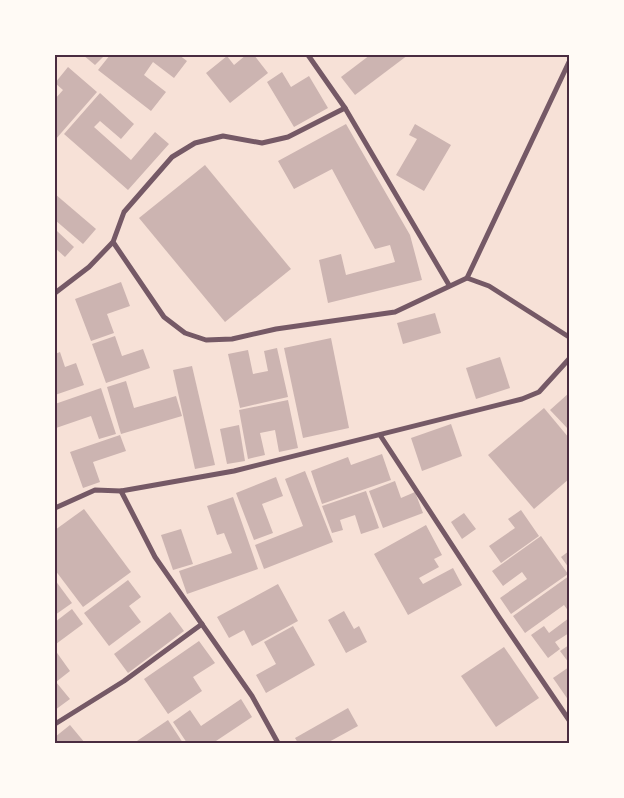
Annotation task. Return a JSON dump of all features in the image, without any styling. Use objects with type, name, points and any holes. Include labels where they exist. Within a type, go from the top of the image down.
[{"type":"street","points":[[308,55],[345,108],[449,285]]},
{"type":"street","points":[[467,278],[569,62]]},
{"type":"street","points":[[55,294],[89,267],[113,242],[124,212],[172,157],[195,143],[223,136],[262,143],[288,137],[345,108]]},
{"type":"street","points":[[113,242],[164,317],[185,333],[206,340],[232,339],[276,329],[395,312],[467,278],[489,286],[569,337]]},
{"type":"street","points":[[55,508],[95,490],[122,491],[234,471],[522,399],[539,392],[569,359]]},
{"type":"street","points":[[380,435],[569,720]]},
{"type":"street","points":[[122,491],[156,557],[252,696],[278,743]]},
{"type":"street","points":[[55,724],[124,681],[202,624]]},
{"type":"building","points":[[83,55],[105,55],[95,65]]},
{"type":"building","points":[[110,55],[179,55],[187,61],[174,78],[153,62],[144,75],[166,92],[151,111],[98,70]]},
{"type":"building","points":[[246,55],[254,55],[268,73],[230,103],[206,73],[227,56],[234,65]]},
{"type":"building","points":[[370,55],[408,55],[355,95],[341,77]]},
{"type":"building","points":[[68,67],[97,92],[55,140],[55,99],[63,90],[55,83]]},
{"type":"building","points":[[282,72],[291,87],[309,76],[328,108],[294,127],[267,82]]},
{"type":"building","points":[[100,93],[134,124],[121,139],[100,121],[94,127],[131,160],[155,132],[169,144],[128,190],[64,134]]},
{"type":"building","points":[[346,124],[410,235],[422,280],[328,303],[319,260],[341,254],[346,275],[395,262],[390,245],[375,249],[332,169],[294,189],[278,161]]},
{"type":"building","points":[[415,124],[451,145],[424,191],[396,175],[417,139],[409,135]]},
{"type":"building","points":[[205,165],[291,269],[225,322],[139,218]]},
{"type":"building","points":[[55,194],[96,229],[83,244],[55,220]]},
{"type":"building","points":[[57,231],[74,247],[65,257],[55,248]]},
{"type":"building","points":[[121,282],[130,306],[107,314],[114,333],[91,341],[75,299]]},
{"type":"building","points":[[435,313],[441,333],[403,344],[397,323]]},
{"type":"building","points":[[115,336],[122,356],[143,349],[150,368],[106,383],[92,344]]},
{"type":"building","points":[[331,338],[349,428],[303,438],[284,348]]},
{"type":"building","points":[[277,348],[288,397],[240,408],[228,354],[248,350],[253,374],[268,371],[264,351]]},
{"type":"building","points":[[60,352],[65,367],[76,363],[84,385],[55,395],[55,354]]},
{"type":"building","points":[[500,357],[510,388],[476,399],[466,368]]},
{"type":"building","points":[[192,366],[215,465],[195,469],[173,370]]},
{"type":"building","points":[[126,381],[134,408],[176,396],[182,416],[121,434],[107,387]]},
{"type":"building","points":[[101,388],[116,434],[99,439],[91,416],[56,428],[55,404]]},
{"type":"building","points":[[569,393],[569,430],[550,410]]},
{"type":"building","points":[[288,400],[298,448],[279,452],[275,430],[260,433],[265,455],[248,459],[239,410]]},
{"type":"building","points":[[544,408],[569,438],[569,479],[534,509],[488,455]]},
{"type":"building","points":[[451,424],[462,456],[422,471],[411,438]]},
{"type":"building","points":[[239,425],[245,461],[227,464],[220,429]]},
{"type":"building","points":[[120,435],[126,451],[93,462],[100,482],[83,488],[70,452]]},
{"type":"building","points":[[382,454],[391,480],[322,504],[311,471],[348,457],[351,465]]},
{"type":"building","points":[[305,471],[333,542],[264,569],[255,545],[303,526],[285,479]]},
{"type":"building","points":[[276,477],[283,496],[262,504],[273,533],[254,540],[236,493]]},
{"type":"building","points":[[395,481],[401,498],[415,492],[423,513],[383,528],[369,491]]},
{"type":"building","points":[[366,491],[379,528],[361,534],[355,515],[340,520],[343,530],[332,533],[322,506]]},
{"type":"building","points":[[233,497],[258,569],[187,594],[179,571],[232,553],[224,533],[217,535],[207,506]]},
{"type":"building","points":[[84,509],[131,572],[83,607],[55,570],[55,530]]},
{"type":"building","points":[[521,510],[539,536],[501,563],[489,546],[515,528],[508,519]]},
{"type":"building","points":[[464,513],[476,529],[462,539],[451,522]]},
{"type":"building","points":[[426,525],[442,555],[434,559],[439,567],[419,578],[423,584],[453,568],[462,585],[408,615],[374,554]]},
{"type":"building","points":[[181,529],[193,564],[173,570],[161,535]]},
{"type":"building","points":[[541,536],[568,574],[511,614],[500,598],[527,579],[522,572],[503,586],[492,571]]},
{"type":"building","points":[[569,551],[569,568],[561,557]]},
{"type":"building","points":[[569,576],[569,612],[564,605],[525,633],[513,616]]},
{"type":"building","points":[[55,580],[72,603],[55,615]]},
{"type":"building","points":[[128,580],[141,597],[129,606],[141,622],[109,646],[84,613]]},
{"type":"building","points":[[278,584],[298,621],[252,646],[244,630],[229,638],[217,617]]},
{"type":"building","points":[[72,609],[83,624],[56,644],[55,622]]},
{"type":"building","points":[[344,611],[354,629],[359,626],[367,642],[346,653],[328,620]]},
{"type":"building","points":[[170,612],[184,631],[128,673],[114,654]]},
{"type":"building","points":[[569,618],[569,633],[555,642],[560,649],[548,658],[531,635],[544,626],[549,633]]},
{"type":"building","points":[[293,626],[315,665],[266,693],[256,675],[276,664],[264,642]]},
{"type":"building","points":[[199,641],[215,663],[193,677],[202,691],[168,714],[144,679]]},
{"type":"building","points":[[569,645],[569,663],[560,651]]},
{"type":"building","points":[[504,647],[539,698],[496,727],[461,676]]},
{"type":"building","points":[[55,650],[70,671],[56,682],[70,699],[55,710]]},
{"type":"building","points":[[569,667],[569,701],[553,678]]},
{"type":"building","points":[[241,699],[252,717],[213,743],[187,743],[173,722],[190,710],[201,726]]},
{"type":"building","points":[[348,708],[358,726],[327,743],[298,743],[295,738]]},
{"type":"building","points":[[168,720],[183,743],[134,743]]},
{"type":"building","points":[[70,725],[85,743],[55,743],[55,737]]}]
